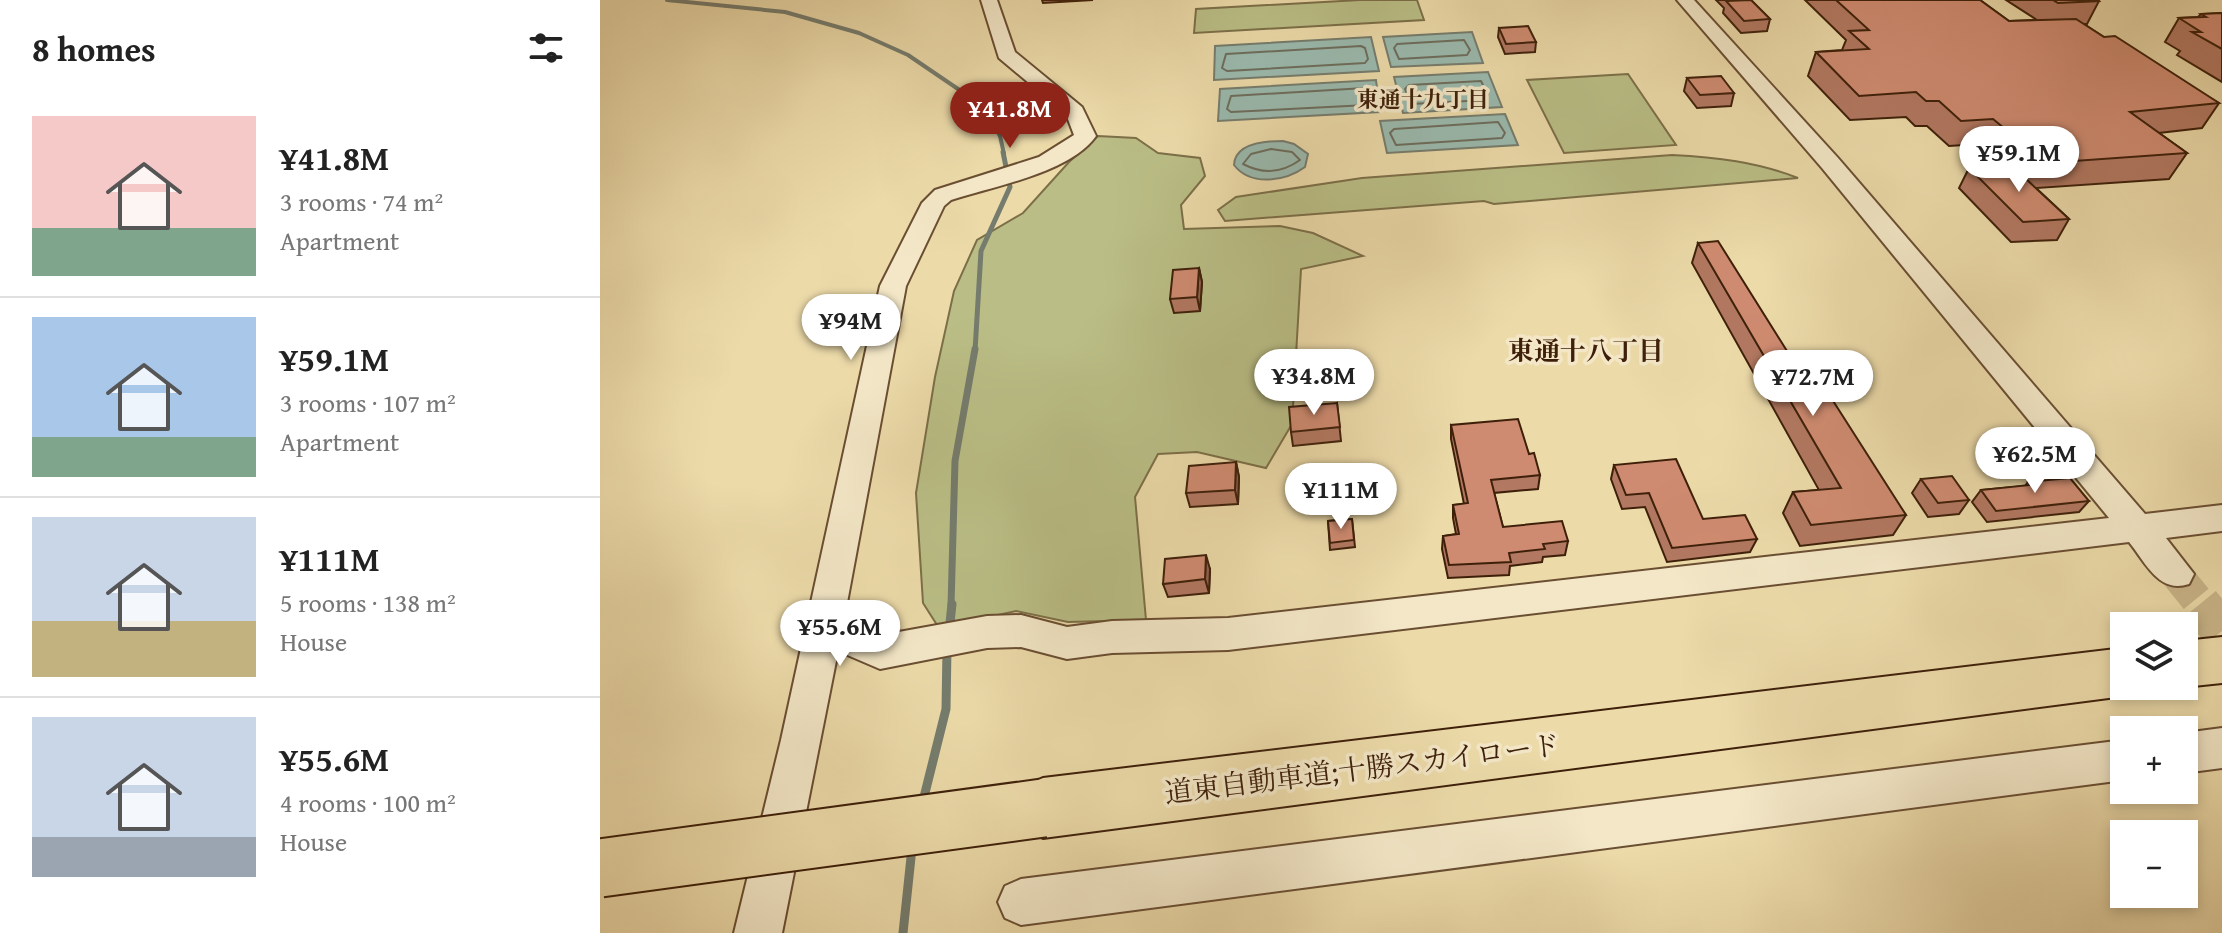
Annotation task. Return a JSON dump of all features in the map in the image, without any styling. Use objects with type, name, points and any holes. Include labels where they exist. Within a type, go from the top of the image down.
[{"type":"highway","points":[[2198,663],[2222,660]]},
{"type":"highway","name":"道東自動車道;十勝スカイロード","points":[[600,868],[1043,808],[2110,674]]},
{"type":"street","points":[[758,933],[893,286],[934,203],[952,190],[1047,162],[1078,145],[1085,136],[1075,111],[1006,54],[989,0]]},
{"type":"street","points":[[1685,0],[1830,163],[2176,574]]},
{"type":"street","points":[[824,627],[880,652],[987,632],[1021,631],[1067,643],[1112,637],[1228,634],[2222,518]]},
{"type":"street","points":[[2198,751],[2222,748]]},
{"type":"street","points":[[1021,902],[2110,762]]},
{"type":"green space","points":[[1417,0],[1424,20],[1194,33],[1196,9]]},
{"type":"green space","points":[[1628,74],[1676,145],[1564,153],[1527,80]]},
{"type":"green space","points":[[1098,136],[1136,138],[1158,153],[1200,158],[1205,176],[1181,205],[1184,229],[1280,226],[1313,233],[1363,256],[1301,269],[1292,424],[1266,468],[1197,452],[1158,454],[1135,497],[1146,620],[1068,622],[1016,611],[939,628],[923,603],[916,493],[935,377],[954,291],[977,240],[1023,213],[1069,162]]},
{"type":"green space","points":[[1672,155],[1736,161],[1798,178],[1494,204],[1484,201],[1225,221],[1218,210],[1236,197],[1362,178]]},
{"type":"water","points":[[1472,32],[1483,63],[1391,67],[1383,37]]},
{"type":"water","points":[[1371,37],[1379,71],[1214,80],[1215,46]]},
{"type":"water","points":[[1488,72],[1502,107],[1403,113],[1394,77]]},
{"type":"water","points":[[1376,80],[1380,112],[1218,121],[1220,89]]},
{"type":"water","points":[[1505,114],[1518,145],[1387,153],[1380,121]]},
{"type":"water","points":[[1283,141],[1294,144],[1308,154],[1305,167],[1288,176],[1269,180],[1250,177],[1234,165],[1245,148]]},
{"type":"building","points":[[1751,0],[1770,19],[1744,21],[1726,1]]},
{"type":"building","points":[[1836,0],[1980,0],[2009,21],[2076,19],[2104,37],[2115,36],[2219,103],[2130,112],[2187,153],[2046,163],[1993,119],[1961,121],[1939,101],[1926,101],[1916,92],[1859,96],[1816,52],[1869,49],[1849,31],[1869,30]]},
{"type":"building","points":[[2053,0],[2098,0],[2099,1],[2058,3]]},
{"type":"building","points":[[2222,13],[2222,49],[2192,32],[2201,32],[2179,18],[2206,17],[2201,14]]},
{"type":"building","points":[[1528,26],[1536,42],[1506,44],[1499,28]]},
{"type":"building","points":[[1721,76],[1734,93],[1700,95],[1687,78]]},
{"type":"building","points":[[2012,166],[2069,219],[2023,222],[1969,168]]},
{"type":"building","points":[[1718,241],[1807,383],[1821,382],[1906,515],[1811,525],[1793,492],[1841,488],[1698,243]]},
{"type":"building","points":[[1199,268],[1197,297],[1170,299],[1173,270]]},
{"type":"building","points":[[1337,403],[1340,427],[1291,432],[1289,407]]},
{"type":"building","points":[[1518,419],[1529,454],[1534,453],[1540,475],[1491,480],[1503,527],[1562,521],[1568,541],[1543,544],[1545,549],[1509,553],[1511,562],[1449,565],[1443,536],[1459,534],[1453,505],[1468,503],[1451,425]]},
{"type":"building","points":[[1676,459],[1703,519],[1745,515],[1757,539],[1672,548],[1649,493],[1626,495],[1614,465]]},
{"type":"building","points":[[1236,462],[1235,490],[1186,493],[1189,466]]},
{"type":"building","points":[[1952,476],[1969,500],[1938,503],[1921,479]]},
{"type":"building","points":[[2070,478],[2089,501],[1996,511],[1981,490],[2030,485],[2028,482]]},
{"type":"building","points":[[1352,519],[1354,540],[1330,543],[1328,521]]},
{"type":"building","points":[[1206,555],[1205,579],[1163,584],[1165,559]]},
{"type":"waterway","points":[[667,0],[785,12],[859,33],[908,55],[986,108],[1000,136],[1004,154]]},
{"type":"waterway","points":[[975,351],[981,251],[1010,187],[1003,152]]},
{"type":"waterway","points":[[951,606],[955,461],[975,349]]},
{"type":"waterway","points":[[949,632],[952,604]]},
{"type":"waterway","points":[[922,805],[946,709],[947,648]]},
{"type":"waterway","points":[[903,933],[912,848]]},
{"type":"tunnel","points":[[2176,574],[2202,606]]},
{"type":"tunnel","points":[[2200,604],[2222,631]]},
{"type":"district","name":"東通十九丁目","points":[[1423,99]]},
{"type":"district","name":"東通十八丁目","points":[[1586,350]]}]
